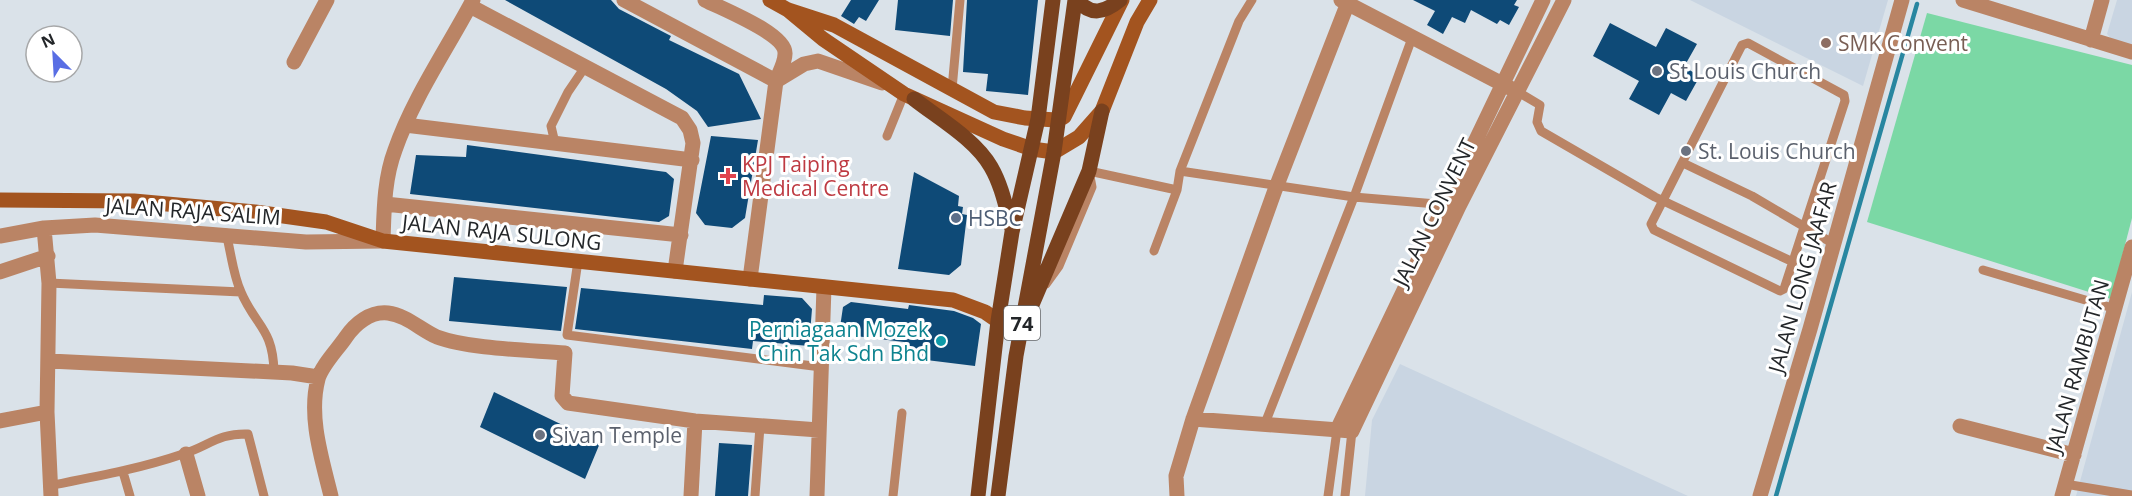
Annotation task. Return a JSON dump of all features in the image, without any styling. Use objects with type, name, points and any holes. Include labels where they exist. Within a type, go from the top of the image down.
[{"type":"main road","name":"74","points":[[978,496],[998,321],[1012,232],[1038,119],[1053,0]]},
{"type":"main road","name":"74","points":[[998,496],[1016,356],[1054,152],[1056,120],[1076,0]]},
{"type":"main road","points":[[1076,0],[1084,8],[1094,12],[1112,7],[1121,0]]},
{"type":"main road","points":[[909,96],[971,145],[990,165],[1000,186],[1012,232]]},
{"type":"main road","points":[[1016,356],[1033,304],[1089,171],[1102,111]]},
{"type":"street","points":[[294,62],[327,0]]},
{"type":"street","points":[[624,0],[776,81]]},
{"type":"street","points":[[705,0],[773,34],[783,44],[786,53],[776,81],[750,279]]},
{"type":"street","points":[[770,0],[788,10],[823,39],[888,85],[1032,149],[1054,152],[1079,137],[1102,111],[1137,22],[1150,0]]},
{"type":"street","points":[[788,10],[834,25],[994,112],[1056,120],[1064,117],[1121,0]]},
{"type":"street","name":"JALAN CONVENT","points":[[1344,431],[1451,206],[1500,83],[1543,0]]},
{"type":"street","name":"JALAN CONVENT","points":[[1451,206],[1518,92],[1564,0]]},
{"type":"street","name":"JALAN LONG JAAFAR","points":[[1760,496],[1902,0]]},
{"type":"street","points":[[1963,0],[2132,52]]},
{"type":"street","points":[[2091,40],[2102,0]]},
{"type":"street","points":[[1177,496],[1176,476],[1193,419],[1345,1],[1518,92]]},
{"type":"street","points":[[383,241],[385,204],[394,152],[405,125],[472,3],[585,67],[682,118],[690,130],[693,143],[675,271]]},
{"type":"street","points":[[776,81],[804,64],[818,61],[888,85]]},
{"type":"street","points":[[405,125],[692,160]]},
{"type":"street","name":"JALAN RAJA SULONG","points":[[0,200],[134,201],[326,222],[383,241],[953,300],[985,312],[998,321]]},
{"type":"street","points":[[385,204],[681,235]]},
{"type":"street","name":"JALAN RAJA SALIM","points":[[0,236],[44,228],[95,225],[226,233],[306,242],[383,241]]},
{"type":"street","points":[[44,228],[49,283],[50,361],[47,412],[50,491]]},
{"type":"street","name":"JALAN RAMBUTAN","points":[[2063,490],[2132,247]]},
{"type":"street","points":[[0,272],[48,256]]},
{"type":"street","points":[[817,496],[824,287]]},
{"type":"street","points":[[332,496],[317,438],[315,400],[318,377],[354,326],[375,315],[388,313],[438,337],[486,345],[565,353],[562,396],[568,403],[695,421],[819,430]]},
{"type":"street","points":[[50,361],[274,372],[318,377]]},
{"type":"street","points":[[0,421],[47,412]]},
{"type":"street","points":[[1193,419],[1344,431]]},
{"type":"street","points":[[691,496],[695,421]]},
{"type":"street","points":[[1960,426],[2074,455]]},
{"type":"street","points":[[186,454],[198,496]]},
{"type":"lane","points":[[952,89],[960,0]]},
{"type":"lane","points":[[1154,251],[1177,189],[1180,171],[1239,21],[1252,0]]},
{"type":"lane","points":[[1264,426],[1354,197],[1412,38]]},
{"type":"lane","points":[[1748,43],[1753,45],[1844,94],[1845,101],[1806,228],[1784,289],[1775,290],[1654,230],[1651,224],[1683,163],[1742,45],[1748,43]]},
{"type":"lane","points":[[555,143],[551,126],[568,92],[585,67]]},
{"type":"lane","points":[[1518,92],[1540,105],[1538,122],[1541,131],[1655,198],[1664,200],[1793,262]]},
{"type":"lane","points":[[887,136],[909,96]]},
{"type":"lane","points":[[1683,163],[1752,196],[1834,244]]},
{"type":"lane","points":[[1089,171],[1177,189]]},
{"type":"lane","points":[[1180,171],[1354,197],[1451,206]]},
{"type":"lane","points":[[226,233],[241,292],[265,329],[273,349],[274,372]]},
{"type":"lane","points":[[578,261],[567,335],[821,367]]},
{"type":"lane","points":[[1983,270],[2116,309]]},
{"type":"lane","points":[[49,283],[241,292]]},
{"type":"lane","points":[[893,496],[902,413]]},
{"type":"lane","points":[[755,496],[760,426]]},
{"type":"lane","points":[[1328,496],[1344,431]]},
{"type":"lane","points":[[1344,431],[1345,496]]},
{"type":"lane","points":[[50,491],[186,454],[230,433],[248,434],[264,496]]},
{"type":"lane","points":[[123,472],[130,496]]},
{"type":"lane","points":[[2063,490],[2132,495]]},
{"type":"shaded area","name":"SMK Convent","points":[[1690,0],[1888,0],[1863,86]]},
{"type":"shaded area","points":[[2117,0],[2132,0],[2132,46],[2113,41],[2107,34]]},
{"type":"shaded area","points":[[2132,292],[2132,496],[2076,496]]},
{"type":"shaded area","points":[[1400,364],[1688,496],[1365,496],[1372,420]]},
{"type":"green space","points":[[1927,13],[2132,65],[2132,218],[2111,299],[1867,222]]},
{"type":"building","points":[[505,0],[611,0],[619,9],[671,36],[669,40],[739,74],[761,119],[708,127],[697,111],[666,89]]},
{"type":"building","points":[[851,0],[879,0],[866,21],[859,17],[854,24],[841,16]]},
{"type":"building","points":[[898,0],[953,0],[950,36],[895,30]]},
{"type":"building","points":[[967,0],[1038,0],[1028,95],[986,91],[988,74],[963,72]]},
{"type":"building","points":[[1413,0],[1517,0],[1514,5],[1519,7],[1509,25],[1500,20],[1497,24],[1471,10],[1465,23],[1452,17],[1443,34],[1427,25],[1435,11]]},
{"type":"building","name":"St Louis Church","points":[[1610,23],[1656,47],[1666,28],[1697,44],[1684,67],[1700,76],[1686,101],[1671,93],[1659,115],[1629,99],[1639,81],[1593,56]]},
{"type":"building","name":"KPJ Taiping Medical Centre","points":[[711,136],[758,140],[745,218],[732,228],[705,225],[696,213]]},
{"type":"building","points":[[467,145],[666,172],[674,179],[669,216],[659,222],[410,194],[416,155],[466,157]]},
{"type":"building","points":[[914,172],[959,196],[958,206],[963,207],[962,214],[967,215],[961,265],[949,275],[898,269]]},
{"type":"building","points":[[454,277],[567,287],[561,331],[449,321]]},
{"type":"building","points":[[581,288],[763,305],[764,295],[802,298],[812,309],[809,346],[753,341],[752,349],[575,329]]},
{"type":"building","name":"Perniagaan Mozek Chin Tak Sdn Bhd","points":[[851,302],[908,309],[909,305],[954,311],[973,318],[981,324],[975,366],[902,357],[904,342],[839,334],[843,307]]},
{"type":"building","name":"Sivan Temple","points":[[494,392],[600,443],[585,479],[480,427]]},
{"type":"building","points":[[719,443],[752,445],[748,496],[715,496]]},
{"type":"waterway","points":[[1776,496],[1917,4]]},
{"type":"place","name":"SMK Convent","points":[[1826,43]]},
{"type":"place","name":"St Louis Church","points":[[1657,71]]},
{"type":"place","name":"St. Louis Church","points":[[1686,151]]},
{"type":"place","name":"KPJ Taiping Medical Centre","points":[[728,176]]},
{"type":"place","name":"HSBC","points":[[956,218]]},
{"type":"place","name":"Perniagaan Mozek Chin Tak Sdn Bhd","points":[[941,341]]},
{"type":"place","name":"Sivan Temple","points":[[540,435]]}]
